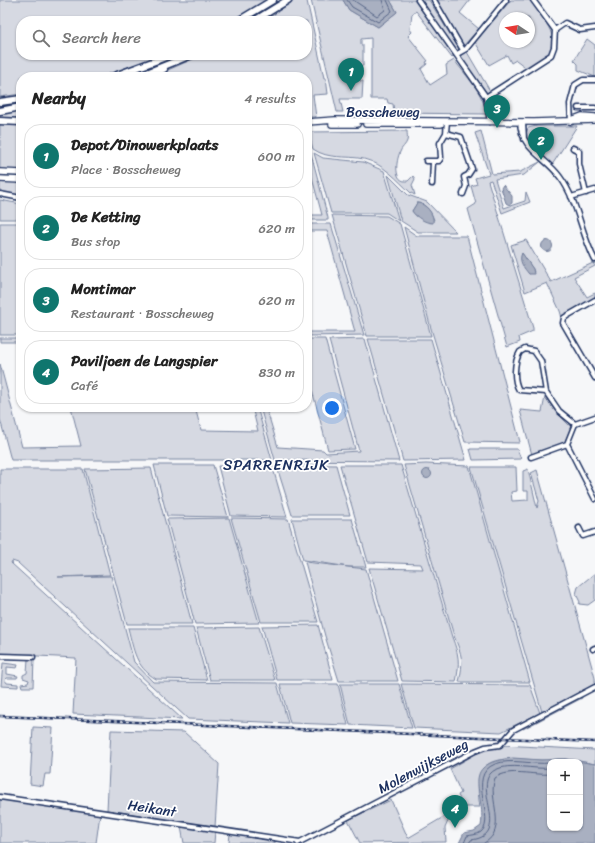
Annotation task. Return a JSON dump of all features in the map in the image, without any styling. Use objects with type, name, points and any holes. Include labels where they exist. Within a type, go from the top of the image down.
[{"type":"highway","points":[[246,16],[273,0]]},
{"type":"highway","points":[[262,16],[288,0]]},
{"type":"highway","points":[[125,72],[158,60]]},
{"type":"highway","points":[[150,72],[179,60]]},
{"type":"highway","points":[[158,72],[170,64]]},
{"type":"highway","points":[[0,102],[16,100]]},
{"type":"highway","points":[[0,111],[16,109]]},
{"type":"highway","points":[[0,121],[16,122]]},
{"type":"main road","name":"Bosscheweg","points":[[571,122],[578,117],[595,117]]},
{"type":"main road","name":"Bosscheweg","points":[[312,122],[335,120],[447,123],[571,122],[595,120]]},
{"type":"main road","points":[[0,172],[16,173]]},
{"type":"main road","points":[[0,179],[16,180]]},
{"type":"street","points":[[418,0],[486,97],[490,122]]},
{"type":"street","points":[[434,0],[463,50]]},
{"type":"street","points":[[457,54],[470,45],[506,0]]},
{"type":"street","points":[[486,97],[551,55],[554,47],[555,30],[533,0]]},
{"type":"street","points":[[555,30],[565,24],[580,30],[595,28]]},
{"type":"street","points":[[571,122],[570,104],[575,85],[584,80],[595,80]]},
{"type":"street","points":[[578,108],[595,108]]},
{"type":"street","points":[[521,122],[521,134],[524,141],[558,174],[571,197],[595,258]]},
{"type":"street","points":[[426,161],[439,161],[441,158],[440,143],[446,133],[447,123]]},
{"type":"street","points":[[446,133],[461,136],[472,169],[468,175],[464,177],[466,186],[463,194]]},
{"type":"street","points":[[573,148],[579,151],[579,164],[586,193]]},
{"type":"street","points":[[432,184],[433,161]]},
{"type":"street","points":[[571,197],[595,190]]},
{"type":"street","points":[[0,194],[16,197]]},
{"type":"street","points":[[595,300],[564,318],[563,323],[595,378]]},
{"type":"street","points":[[546,392],[524,392],[517,388],[516,366],[520,352],[525,349],[534,351],[541,361],[546,392],[558,411],[574,424]]},
{"type":"street","points":[[574,424],[595,417]]},
{"type":"street","points":[[574,424],[567,444],[595,499]]},
{"type":"street","points":[[531,457],[567,444]]},
{"type":"street","points":[[578,528],[582,536],[595,532]]},
{"type":"street","points":[[0,656],[33,657]]},
{"type":"street","name":"Molenwijkseweg","points":[[299,842],[475,751],[485,747],[500,745],[513,730],[595,687]]},
{"type":"street","name":"Heikant","points":[[0,797],[299,842]]},
{"type":"shaded area","points":[[0,0],[267,0],[241,16],[16,16],[16,60],[147,60],[115,72],[16,72],[16,95],[0,97]]},
{"type":"shaded area","points":[[295,0],[308,0],[310,16],[271,16]]},
{"type":"shaded area","points":[[311,0],[343,0],[349,10],[378,27],[397,12],[390,0],[414,0],[454,56],[452,58],[416,11],[412,14],[410,29],[412,32],[408,36],[428,61],[426,62],[427,64],[421,69],[430,85],[447,74],[446,65],[454,60],[478,92],[485,106],[486,114],[394,113],[393,104],[388,103],[387,99],[371,99],[371,38],[361,39],[361,45],[363,45],[363,66],[361,66],[360,81],[363,81],[362,99],[340,99],[343,112],[337,112]]},
{"type":"shaded area","points":[[420,0],[429,0],[459,49],[457,51],[452,49]]},
{"type":"shaded area","points":[[435,0],[470,0],[460,13],[479,29],[463,46]]},
{"type":"shaded area","points":[[511,0],[530,0],[549,27],[553,42],[552,49],[545,58],[528,69],[516,60],[511,63],[507,55],[489,65],[475,42],[499,14],[499,48],[535,48],[535,12],[501,12]]},
{"type":"shaded area","points":[[312,24],[324,78],[326,78],[328,94],[313,95],[316,117],[312,117],[312,72],[163,72],[191,60],[312,60]]},
{"type":"shaded area","points":[[587,39],[595,45],[595,77],[578,70],[578,64],[574,60]]},
{"type":"shaded area","points":[[475,42],[467,52],[490,91],[487,93],[460,56]]},
{"type":"shaded area","points":[[16,111],[16,118],[0,118],[0,114]]},
{"type":"shaded area","points":[[0,122],[16,123],[16,171],[0,171]]},
{"type":"shaded area","points":[[537,126],[577,126],[552,165],[527,140],[526,134],[528,128]]},
{"type":"shaded area","points":[[407,131],[406,144],[399,156],[397,171],[400,179],[403,181],[408,181],[413,176],[415,179],[412,185],[415,195],[384,169],[371,161],[325,155],[313,149],[312,132]]},
{"type":"shaded area","points":[[481,131],[492,174],[520,172],[540,162],[524,175],[495,179],[504,208],[525,201],[526,192],[530,202],[502,213],[491,180],[488,181],[533,328],[533,331],[519,337],[520,342],[507,347],[468,209],[476,204],[471,186],[477,184],[475,178],[489,174],[475,133]]},
{"type":"shaded area","points":[[314,153],[323,158],[363,162],[384,171],[399,221],[387,213],[331,213]]},
{"type":"shaded area","points":[[312,157],[328,218],[328,220],[312,220],[312,215],[322,215],[312,178]]},
{"type":"shaded area","points":[[388,175],[408,195],[427,202],[456,232],[418,232],[401,221]],"holes":[[[417,203],[420,203],[428,208],[434,220],[416,216],[412,211]]]},
{"type":"shaded area","points":[[0,181],[16,182],[16,195],[0,192]]},
{"type":"shaded area","points":[[0,200],[16,203],[16,219],[0,219]]},
{"type":"shaded area","points":[[332,215],[387,216],[400,224],[431,336],[367,336]]},
{"type":"shaded area","points":[[0,223],[16,223],[16,335],[0,335]]},
{"type":"shaded area","points":[[312,224],[331,224],[364,335],[312,336],[312,332],[355,332],[327,231],[312,231]]},
{"type":"shaded area","points":[[404,227],[417,236],[467,236],[520,442],[519,443],[465,442],[430,325]]},
{"type":"shaded area","points":[[526,240],[551,282],[593,263],[595,266],[574,277],[587,297],[595,293],[595,298],[569,312],[562,318],[547,283],[525,292],[511,245]],"holes":[[[522,253],[534,272],[529,274],[521,259]]]},
{"type":"shaded area","points":[[0,338],[16,338],[16,342],[0,342]]},
{"type":"shaded area","points":[[312,339],[325,339],[355,449],[328,450],[312,390]]},
{"type":"shaded area","points":[[365,339],[399,461],[275,460],[261,412],[268,412],[278,447],[323,450],[326,453],[359,451],[329,340]]},
{"type":"shaded area","points":[[368,339],[431,339],[466,460],[403,461]]},
{"type":"shaded area","points":[[0,364],[22,447],[81,446],[72,412],[196,412],[201,430],[258,431],[253,412],[258,412],[272,460],[11,460],[0,419]]},
{"type":"shaded area","points":[[545,397],[555,411],[571,427],[564,444],[532,455],[520,410],[542,412]]},
{"type":"shaded area","points":[[470,449],[517,449],[521,459],[473,460]]},
{"type":"shaded area","points":[[276,464],[336,465],[350,515],[292,515]]},
{"type":"shaded area","points":[[426,464],[469,466],[530,682],[459,682],[462,663],[459,648],[454,636],[404,465]]},
{"type":"shaded area","points":[[154,465],[213,465],[228,517],[167,516]]},
{"type":"shaded area","points":[[272,465],[287,517],[231,516],[218,466]]},
{"type":"shaded area","points":[[340,465],[401,465],[456,649],[458,669],[456,682],[402,681],[369,568],[423,569],[421,564],[368,562]]},
{"type":"shaded area","points":[[471,467],[516,467],[517,491],[511,492],[512,501],[528,500],[528,491],[523,491],[523,471],[528,469],[537,508],[539,501],[531,473],[537,470],[595,678],[595,684],[542,712]]},
{"type":"shaded area","points":[[151,468],[192,624],[127,624],[85,469]]},
{"type":"shaded area","points":[[0,469],[83,469],[110,575],[58,577],[111,576],[134,662],[153,682],[277,683],[288,723],[188,719],[18,563],[12,561],[11,563],[182,719],[73,714],[76,658],[0,654]]},
{"type":"shaded area","points":[[229,518],[259,623],[195,624],[167,519]]},
{"type":"shaded area","points":[[231,518],[288,519],[318,622],[261,622]]},
{"type":"shaded area","points":[[292,519],[352,519],[366,567],[349,567],[303,560]]},
{"type":"shaded area","points":[[305,562],[366,569],[398,681],[339,681]]},
{"type":"shaded area","points":[[595,573],[595,600],[588,605],[579,604],[580,602],[576,594],[578,587]]},
{"type":"shaded area","points":[[318,625],[333,680],[277,680],[262,626]]},
{"type":"shaded area","points":[[259,627],[275,680],[210,680],[196,628]]},
{"type":"shaded area","points":[[128,628],[193,628],[207,680],[156,679],[139,663]]},
{"type":"shaded area","points":[[28,659],[34,659],[33,687],[22,687],[21,684],[28,683],[29,680],[23,678],[23,675],[27,673]]},
{"type":"shaded area","points":[[3,663],[18,665],[17,668],[7,667],[7,674],[18,676],[17,678],[7,678],[5,680],[7,683],[18,684],[18,687],[1,686]]},
{"type":"shaded area","points":[[280,684],[338,684],[348,725],[290,723]]},
{"type":"shaded area","points":[[340,684],[399,684],[412,728],[350,725]]},
{"type":"shaded area","points":[[401,684],[530,685],[540,713],[501,732],[414,728]]},
{"type":"shaded area","points":[[582,696],[582,698],[523,729],[522,727]]},
{"type":"shaded area","points":[[33,727],[53,728],[50,774],[45,774],[43,786],[30,784]]},
{"type":"shaded area","points":[[111,730],[184,732],[219,764],[215,827],[107,810]]},
{"type":"shaded area","points":[[502,745],[595,750],[595,764],[583,761],[583,759],[512,759],[491,762],[484,768],[480,777],[478,789],[480,807],[463,807],[458,795],[461,793],[450,769],[484,749]]},
{"type":"shaded area","points":[[0,799],[100,814],[96,843],[0,843]]},
{"type":"shaded area","points":[[391,800],[408,838],[452,812],[445,828],[446,842],[360,843],[348,820]]},
{"type":"shaded area","points":[[181,827],[215,831],[214,843],[184,843]]},
{"type":"shaded area","points":[[230,834],[275,841],[275,843],[229,843]]},
{"type":"water","points":[[343,0],[390,0],[397,12],[378,27],[349,10]]},
{"type":"water","points":[[503,185],[512,196],[512,203],[509,205],[506,203],[501,188]]},
{"type":"water","points":[[417,203],[420,203],[429,210],[433,223],[424,221],[412,211]]},
{"type":"water","points":[[547,240],[551,242],[553,246],[551,250],[547,252],[543,250],[541,246],[543,242]]},
{"type":"water","points":[[522,253],[533,269],[534,274],[529,274],[521,262]]},
{"type":"water","points":[[427,469],[432,474],[427,479],[422,474]]},
{"type":"water","points":[[513,758],[547,760],[547,831],[583,831],[583,762],[595,764],[595,843],[459,843],[464,833],[474,831],[481,826],[482,814],[478,782],[479,773],[485,766],[496,761]]},
{"type":"railway","points":[[0,716],[595,742]]},
{"type":"place","name":"Depot/Dinowerkplaats","points":[[351,91]]},
{"type":"place","name":"Montimar","points":[[497,128]]},
{"type":"place","name":"De Ketting","points":[[541,160]]},
{"type":"place","name":"Paviljoen de Langspier","points":[[455,828]]},
{"type":"district","name":"SPARRENRIJK","points":[[276,465]]}]
